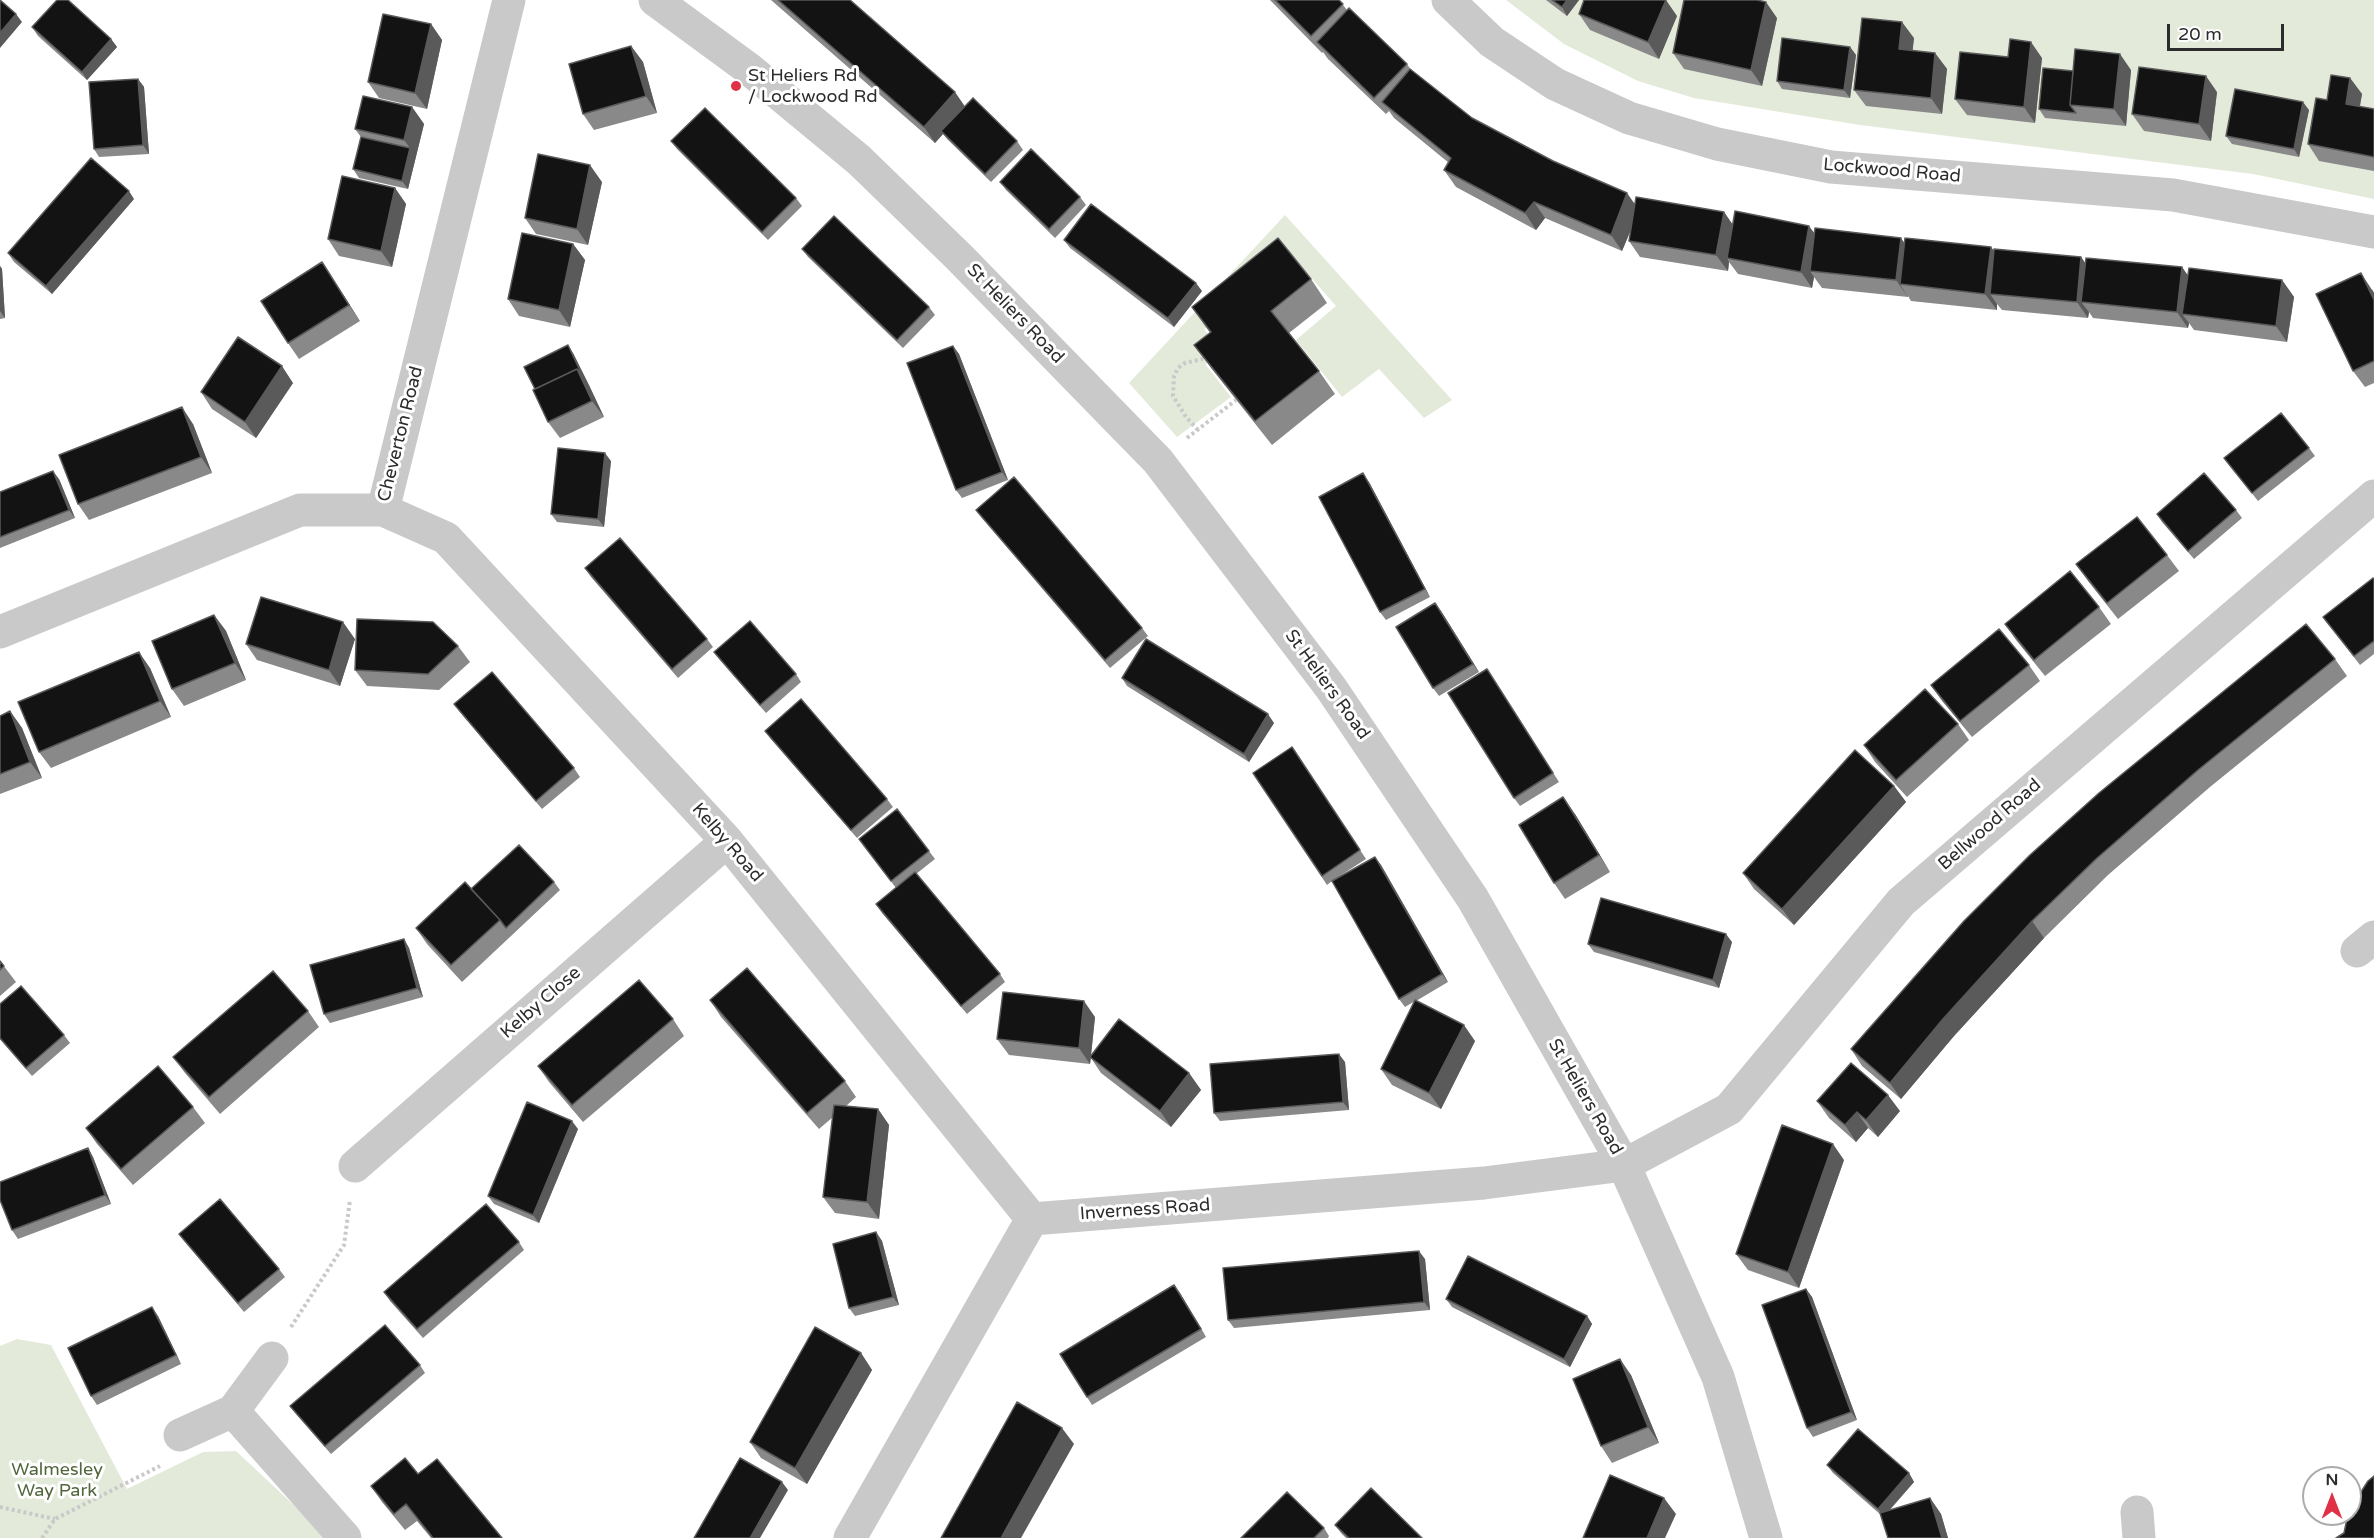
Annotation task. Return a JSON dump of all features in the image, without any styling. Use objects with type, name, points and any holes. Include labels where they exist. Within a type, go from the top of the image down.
[{"type":"street","name":"Cheverton Road","points":[[0,632],[300,510],[383,510],[509,0]]},
{"type":"street","name":"St Heliers Road","points":[[655,0],[748,69],[859,160],[959,257],[1158,461],[1331,688],[1466,889],[1624,1165],[1718,1377],[1766,1538]]},
{"type":"street","name":"Lockwood Road","points":[[1448,0],[1492,42],[1555,84],[1629,118],[1717,144],[1831,166],[2173,195],[2374,232]]},
{"type":"street","name":"Bellwood Road","points":[[1624,1165],[1729,1108],[1901,902],[2374,496]]},
{"type":"street","name":"Kelby Road","points":[[383,510],[446,538],[728,841],[1032,1219]]},
{"type":"street","name":"Kelby Close","points":[[355,1166],[728,841]]},
{"type":"street","name":"Inverness Road","points":[[1032,1219],[1484,1183],[1624,1165]]},
{"type":"street","points":[[850,1538],[1032,1219]]},
{"type":"street","points":[[180,1435],[233,1411],[272,1358]]},
{"type":"street","points":[[233,1411],[345,1538]]},
{"type":"path","points":[[1198,430],[1186,417],[1173,396],[1174,376],[1178,368],[1194,360],[1207,360],[1215,365]]},
{"type":"path","points":[[1158,461],[1236,400]]},
{"type":"path","points":[[272,1358],[344,1245],[355,1166]]},
{"type":"path","points":[[42,1538],[55,1519],[185,1453],[180,1435]]},
{"type":"path","points":[[0,1507],[55,1519]]},
{"type":"green space","points":[[1506,0],[2374,0],[2374,199],[2253,174],[1860,125],[1694,98],[1638,81],[1564,44]]},
{"type":"green space","points":[[1285,215],[1452,400],[1424,418],[1379,369],[1342,397],[1296,340],[1336,306],[1293,257],[1204,329],[1219,347],[1207,360],[1206,365],[1231,397],[1177,437],[1129,383]]},
{"type":"green space","name":"Walmesley Way Park","points":[[17,1339],[51,1345],[127,1489],[203,1452],[236,1451],[329,1538],[0,1538],[0,1346]]},
{"type":"building","points":[[0,0],[16,14],[0,33]]},
{"type":"building","points":[[57,0],[68,0],[111,39],[82,72],[32,27]]},
{"type":"building","points":[[778,0],[850,0],[955,92],[924,127]]},
{"type":"building","points":[[1275,0],[1339,0],[1343,4],[1311,36]]},
{"type":"building","points":[[1552,0],[1567,0],[1562,7]]},
{"type":"building","points":[[1584,0],[1666,0],[1648,42],[1579,14]]},
{"type":"building","points":[[1684,0],[1766,2],[1751,70],[1673,53]]},
{"type":"building","points":[[1349,8],[1407,64],[1374,98],[1317,42]]},
{"type":"building","points":[[383,14],[431,24],[415,93],[368,82]]},
{"type":"building","points":[[1862,18],[1902,22],[1899,49],[1935,53],[1931,98],[1854,90]]},
{"type":"building","points":[[1782,38],[1850,47],[1844,90],[1777,81]]},
{"type":"building","points":[[2010,39],[2031,42],[2024,107],[1955,99],[1960,52],[2008,57]]},
{"type":"building","points":[[631,46],[646,96],[583,114],[569,64]]},
{"type":"building","points":[[2075,49],[2120,54],[2114,109],[2070,105]]},
{"type":"building","points":[[2139,67],[2206,76],[2199,124],[2132,114]]},
{"type":"building","points":[[2043,68],[2073,71],[2070,105],[2076,113],[2039,109]]},
{"type":"building","points":[[1410,69],[1472,118],[1553,161],[1627,193],[1611,235],[1534,202],[1525,213],[1444,170],[1451,158],[1382,102]]},
{"type":"building","points":[[2331,75],[2350,78],[2346,104],[2374,109],[2374,157],[2308,144],[2316,98],[2327,100]]},
{"type":"building","points":[[138,79],[143,145],[94,149],[89,82]]},
{"type":"building","points":[[2235,89],[2303,102],[2294,149],[2226,136]]},
{"type":"building","points":[[363,96],[412,107],[404,140],[355,129]]},
{"type":"building","points":[[973,98],[1017,141],[985,174],[941,131]]},
{"type":"building","points":[[705,108],[796,198],[762,232],[671,141]]},
{"type":"building","points":[[361,137],[410,148],[402,181],[353,169]]},
{"type":"building","points":[[1031,149],[1080,197],[1049,229],[1000,182]]},
{"type":"building","points":[[538,154],[590,165],[577,229],[525,218]]},
{"type":"building","points":[[91,158],[129,191],[46,286],[8,253]]},
{"type":"building","points":[[342,176],[395,188],[381,251],[328,239]]},
{"type":"building","points":[[1636,197],[1724,212],[1716,255],[1629,241]]},
{"type":"building","points":[[1091,204],[1196,283],[1168,318],[1064,240]]},
{"type":"building","points":[[1735,211],[1809,226],[1801,272],[1727,258]]},
{"type":"building","points":[[834,216],[929,307],[897,340],[802,249]]},
{"type":"building","points":[[1815,228],[1901,238],[1896,280],[1810,271]]},
{"type":"building","points":[[522,233],[573,244],[559,310],[508,299]]},
{"type":"building","points":[[1278,238],[1311,279],[1271,311],[1319,371],[1255,421],[1194,345],[1211,332],[1192,307]]},
{"type":"building","points":[[1905,238],[1991,247],[1985,294],[1900,284]]},
{"type":"building","points":[[1994,249],[2081,257],[2077,302],[1990,294]]},
{"type":"building","points":[[2086,258],[2182,267],[2177,312],[2081,302]]},
{"type":"building","points":[[322,262],[349,305],[288,343],[261,301]]},
{"type":"building","points":[[2189,268],[2282,280],[2276,326],[2182,314]]},
{"type":"building","points":[[2361,273],[2374,300],[2374,361],[2353,371],[2316,294]]},
{"type":"building","points":[[238,337],[282,366],[245,422],[201,392]]},
{"type":"building","points":[[568,345],[583,377],[577,369],[535,389],[524,367]]},
{"type":"building","points":[[953,346],[1002,472],[956,490],[907,363]]},
{"type":"building","points":[[577,369],[592,401],[548,422],[533,390]]},
{"type":"building","points":[[182,407],[201,457],[78,504],[59,455]]},
{"type":"building","points":[[2281,413],[2309,448],[2252,493],[2224,458]]},
{"type":"building","points":[[558,448],[605,453],[598,519],[551,514]]},
{"type":"building","points":[[53,471],[69,510],[0,537],[0,492]]},
{"type":"building","points":[[1363,473],[1425,589],[1380,612],[1319,497]]},
{"type":"building","points":[[2204,473],[2236,510],[2188,551],[2157,514]]},
{"type":"building","points":[[1014,477],[1142,628],[1105,660],[976,510]]},
{"type":"building","points":[[2137,517],[2167,555],[2107,603],[2076,564]]},
{"type":"building","points":[[620,538],[707,639],[672,669],[585,568]]},
{"type":"building","points":[[2070,571],[2099,607],[2034,660],[2005,624]]},
{"type":"building","points":[[2373,578],[2374,641],[2354,656],[2323,617]]},
{"type":"building","points":[[261,597],[343,622],[329,670],[246,644]]},
{"type":"building","points":[[1435,603],[1473,664],[1433,688],[1396,627]]},
{"type":"building","points":[[214,615],[235,663],[172,689],[152,641]]},
{"type":"building","points":[[357,619],[433,622],[458,646],[428,674],[355,670]]},
{"type":"building","points":[[750,621],[796,674],[760,705],[714,652]]},
{"type":"building","points":[[2306,624],[2335,659],[2198,770],[2096,859],[2032,921],[1943,1019],[1890,1083],[1851,1049],[1964,921],[2030,855],[2099,793]]},
{"type":"building","points":[[1999,629],[2029,665],[1960,721],[1931,685]]},
{"type":"building","points":[[1146,639],[1268,714],[1244,754],[1122,678]]},
{"type":"building","points":[[139,652],[160,701],[39,752],[18,702]]},
{"type":"building","points":[[1487,669],[1553,773],[1514,798],[1448,693]]},
{"type":"building","points":[[492,672],[574,768],[536,801],[454,704]]},
{"type":"building","points":[[1925,689],[1958,724],[1896,780],[1864,745]]},
{"type":"building","points":[[801,699],[887,799],[851,830],[765,731]]},
{"type":"building","points":[[10,711],[30,762],[0,774],[0,716]]},
{"type":"building","points":[[1292,747],[1360,850],[1322,876],[1253,773]]},
{"type":"building","points":[[1855,750],[1894,786],[1782,909],[1743,873]]},
{"type":"building","points":[[1563,797],[1599,855],[1554,883],[1519,825]]},
{"type":"building","points":[[897,809],[929,851],[891,881],[859,839]]},
{"type":"building","points":[[519,845],[554,882],[506,928],[471,889]]},
{"type":"building","points":[[1375,857],[1442,974],[1399,999],[1332,881]]},
{"type":"building","points":[[915,872],[1000,974],[961,1006],[876,904]]},
{"type":"building","points":[[465,882],[500,920],[451,965],[416,928]]},
{"type":"building","points":[[1601,898],[1726,934],[1713,980],[1588,944]]},
{"type":"building","points":[[404,939],[417,988],[324,1014],[310,965]]},
{"type":"building","points":[[747,968],[845,1081],[807,1113],[710,1000]]},
{"type":"building","points":[[273,971],[308,1011],[209,1097],[173,1057]]},
{"type":"building","points":[[639,980],[673,1019],[572,1105],[538,1066]]},
{"type":"building","points":[[21,986],[64,1035],[26,1068],[0,1038],[0,1004]]},
{"type":"building","points":[[1003,992],[1084,1001],[1079,1048],[997,1039]]},
{"type":"building","points":[[1415,1000],[1464,1025],[1429,1093],[1381,1069]]},
{"type":"building","points":[[1119,1019],[1189,1073],[1160,1111],[1090,1057]]},
{"type":"building","points":[[1339,1054],[1343,1102],[1214,1113],[1210,1064]]},
{"type":"building","points":[[1851,1063],[1888,1095],[1866,1120],[1857,1112],[1845,1125],[1817,1101]]},
{"type":"building","points":[[158,1066],[193,1107],[121,1169],[86,1128]]},
{"type":"building","points":[[527,1102],[572,1121],[533,1215],[488,1196]]},
{"type":"building","points":[[834,1105],[878,1109],[867,1202],[823,1197]]},
{"type":"building","points":[[1782,1125],[1833,1144],[1788,1272],[1736,1254]]},
{"type":"building","points":[[88,1148],[105,1195],[12,1230],[0,1200],[0,1182]]},
{"type":"building","points":[[220,1199],[279,1269],[238,1303],[179,1234]]},
{"type":"building","points":[[486,1204],[519,1242],[417,1329],[384,1292]]},
{"type":"building","points":[[876,1232],[893,1297],[849,1308],[833,1244]]},
{"type":"building","points":[[1419,1251],[1424,1302],[1228,1320],[1223,1268]]},
{"type":"building","points":[[1468,1256],[1587,1316],[1564,1359],[1446,1299]]},
{"type":"building","points":[[1174,1285],[1201,1329],[1087,1397],[1060,1354]]},
{"type":"building","points":[[1806,1289],[1851,1412],[1807,1428],[1762,1305]]},
{"type":"building","points":[[152,1307],[176,1355],[91,1396],[68,1348]]},
{"type":"building","points":[[385,1325],[420,1365],[325,1446],[290,1406]]},
{"type":"building","points":[[815,1327],[861,1353],[795,1468],[750,1442]]},
{"type":"building","points":[[1620,1359],[1648,1427],[1601,1446],[1573,1379]]},
{"type":"building","points":[[1017,1402],[1062,1428],[1001,1538],[941,1538]]},
{"type":"building","points":[[1858,1429],[1909,1473],[1878,1509],[1827,1465]]},
{"type":"building","points":[[405,1458],[418,1474],[437,1459],[502,1538],[433,1538],[406,1504],[394,1514],[371,1486]]},
{"type":"building","points":[[740,1458],[782,1482],[750,1538],[694,1538]]},
{"type":"building","points":[[1610,1475],[1664,1498],[1647,1538],[1583,1538]]},
{"type":"building","points":[[2374,1476],[2374,1538],[2336,1538],[2344,1533],[2345,1526],[2362,1526],[2362,1490]]},
{"type":"building","points":[[1371,1488],[1422,1538],[1349,1538],[1335,1525]]},
{"type":"building","points":[[1287,1492],[1324,1528],[1314,1538],[1241,1538]]},
{"type":"building","points":[[1930,1498],[1942,1538],[1888,1538],[1880,1513]]},
{"type":"place","name":"St Heliers Rd / Lockwood Rd","points":[[736,86]]}]
